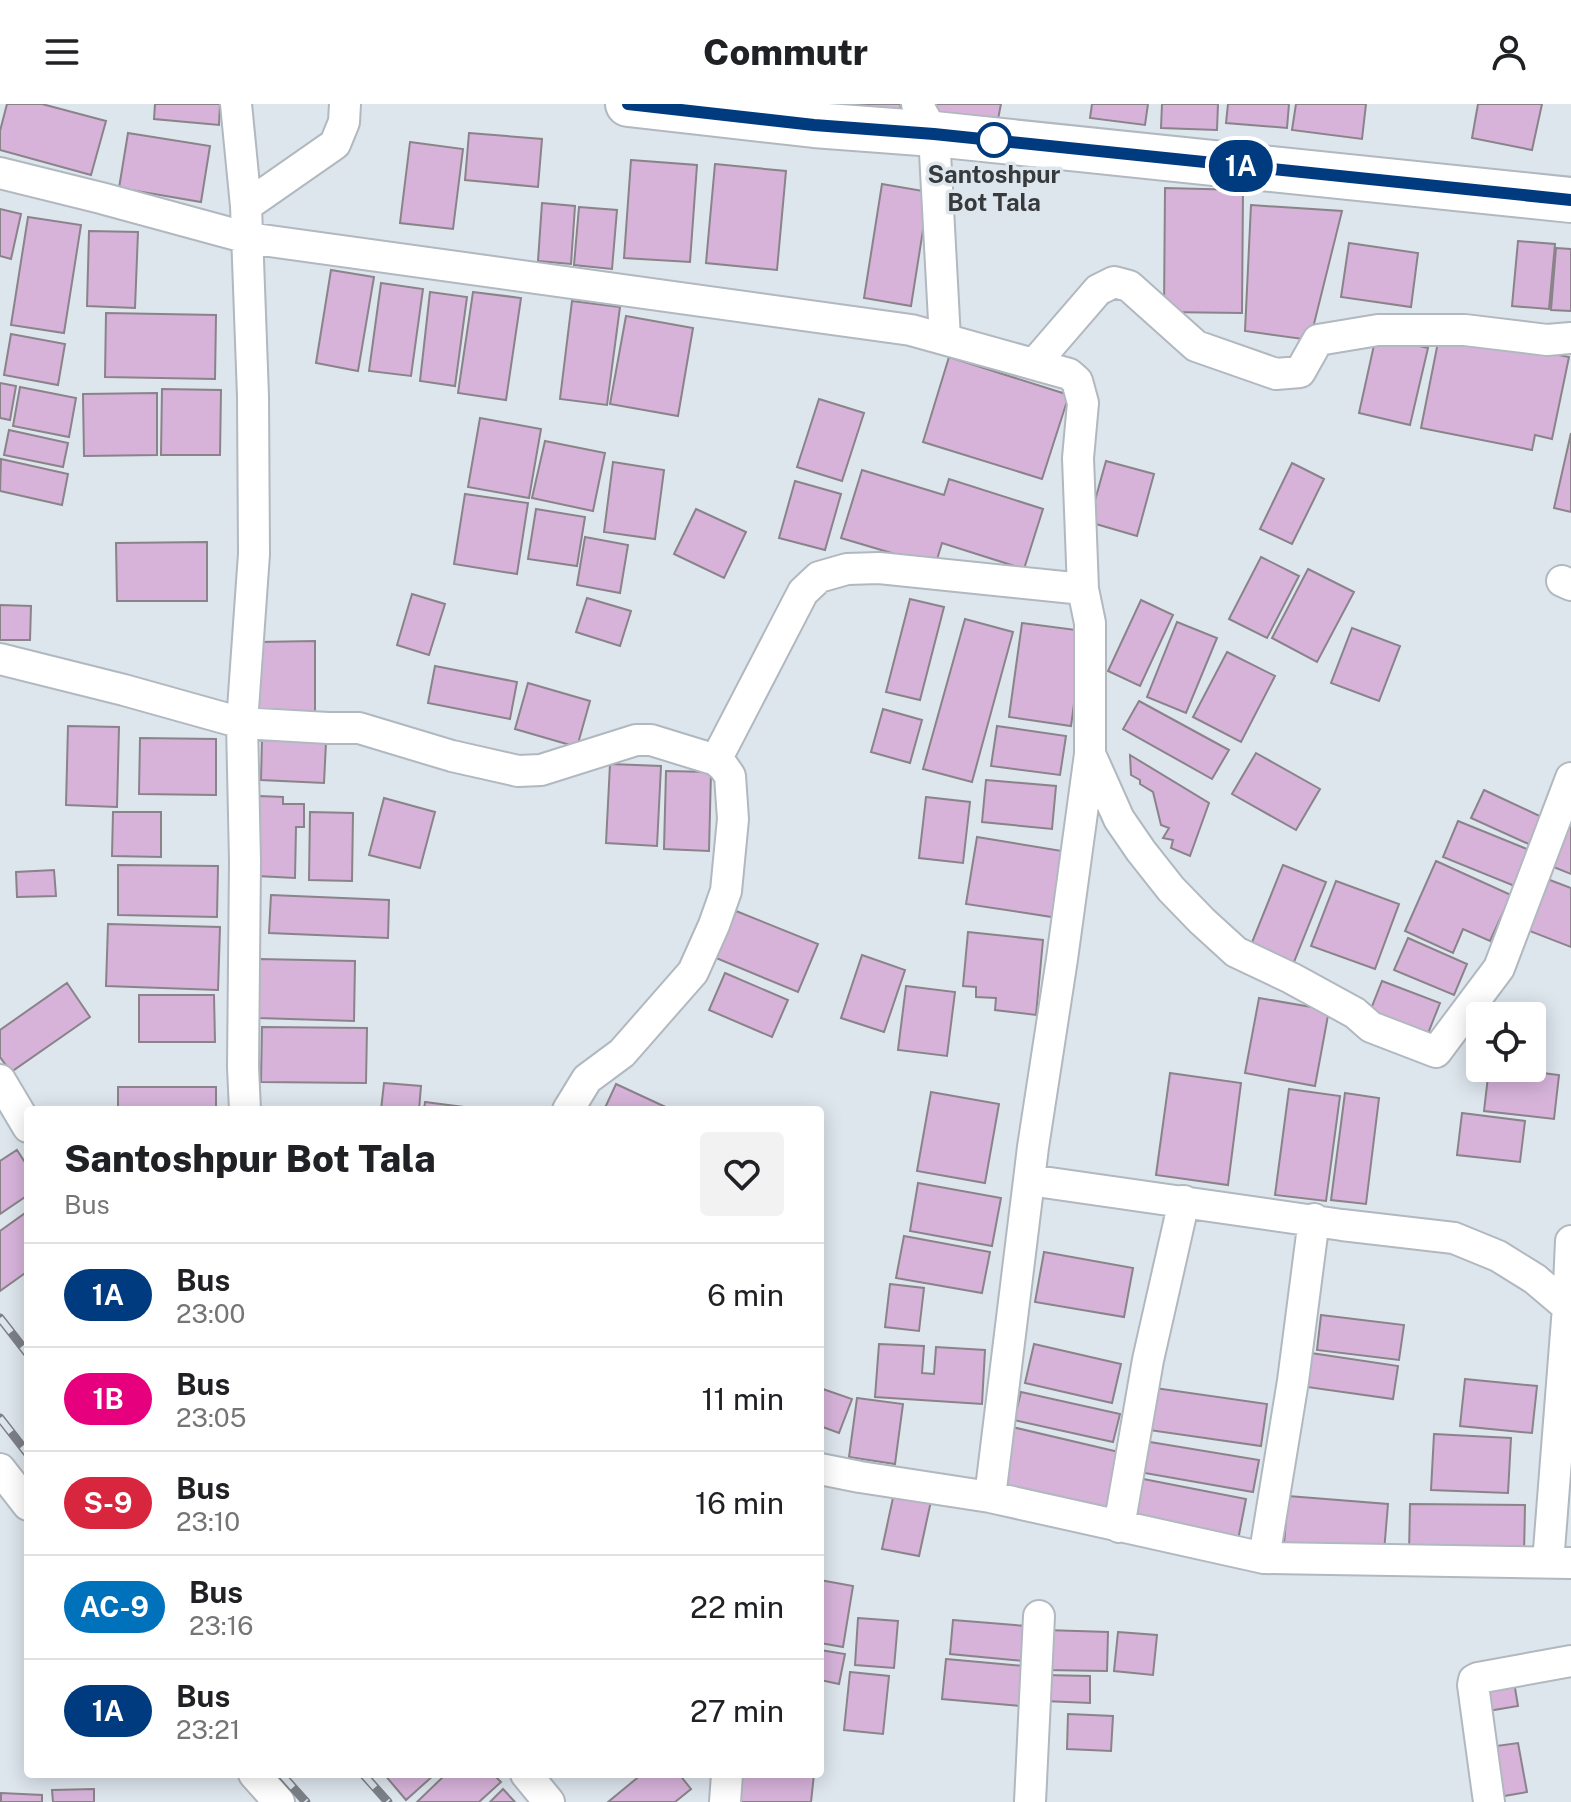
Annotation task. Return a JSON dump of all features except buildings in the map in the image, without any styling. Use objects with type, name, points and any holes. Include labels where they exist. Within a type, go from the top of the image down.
[{"type":"main road","points":[[628,104],[814,125],[926,119],[1571,200]]},
{"type":"street","points":[[236,104],[248,238],[253,396],[254,554],[242,723],[245,1106]]},
{"type":"street","points":[[246,206],[335,144],[344,122],[345,104]]},
{"type":"street","points":[[926,119],[945,339]]},
{"type":"street","points":[[0,173],[248,238],[911,330],[1035,363],[1069,374],[1077,381],[1083,403],[1078,458],[1083,589],[1090,623],[1090,754],[1033,1147],[990,1497]]},
{"type":"street","points":[[1035,363],[1098,290],[1114,282],[1129,286],[1196,346],[1276,374],[1300,372],[1318,340],[1378,330],[1465,330],[1547,340],[1571,338]]},
{"type":"street","points":[[716,760],[803,592],[819,577],[847,569],[879,568],[1083,589]]},
{"type":"street","points":[[0,659],[242,723],[359,728],[452,756],[518,771],[541,770],[636,740],[651,740],[716,760],[730,776],[733,819],[726,891],[714,925],[693,972],[622,1053],[587,1079],[570,1106]]},
{"type":"street","points":[[1090,754],[1119,819],[1141,851],[1171,889],[1236,952],[1355,1013],[1371,1027],[1436,1052],[1499,968],[1571,778]]},
{"type":"street","points":[[0,1080],[24,1120]]},
{"type":"street","points":[[1029,1180],[1454,1238],[1498,1256],[1535,1279],[1570,1307]]},
{"type":"street","points":[[1119,1527],[1148,1360],[1184,1201]]},
{"type":"street","points":[[1264,1558],[1293,1381],[1314,1219]]},
{"type":"street","points":[[824,1470],[990,1497],[1264,1558],[1560,1563],[1571,1241]]},
{"type":"street","points":[[0,1469],[24,1500]]},
{"type":"street","points":[[1030,1802],[1039,1616]]},
{"type":"street","points":[[1489,1802],[1474,1680],[1571,1661]]},
{"type":"street","points":[[257,1778],[276,1801]]},
{"type":"street","points":[[529,1778],[549,1802]]},
{"type":"street","points":[[725,1802],[727,1778]]},
{"type":"railway","points":[[0,1318],[24,1349]]},
{"type":"railway","points":[[0,1418],[24,1449]]},
{"type":"railway","points":[[285,1778],[306,1802]]},
{"type":"railway","points":[[367,1778],[388,1802]]},
{"type":"bus line","name":"1A","points":[[628,104],[1571,200]]},
{"type":"place","name":"Santoshpur Bot Tala","points":[[994,140]]}]
